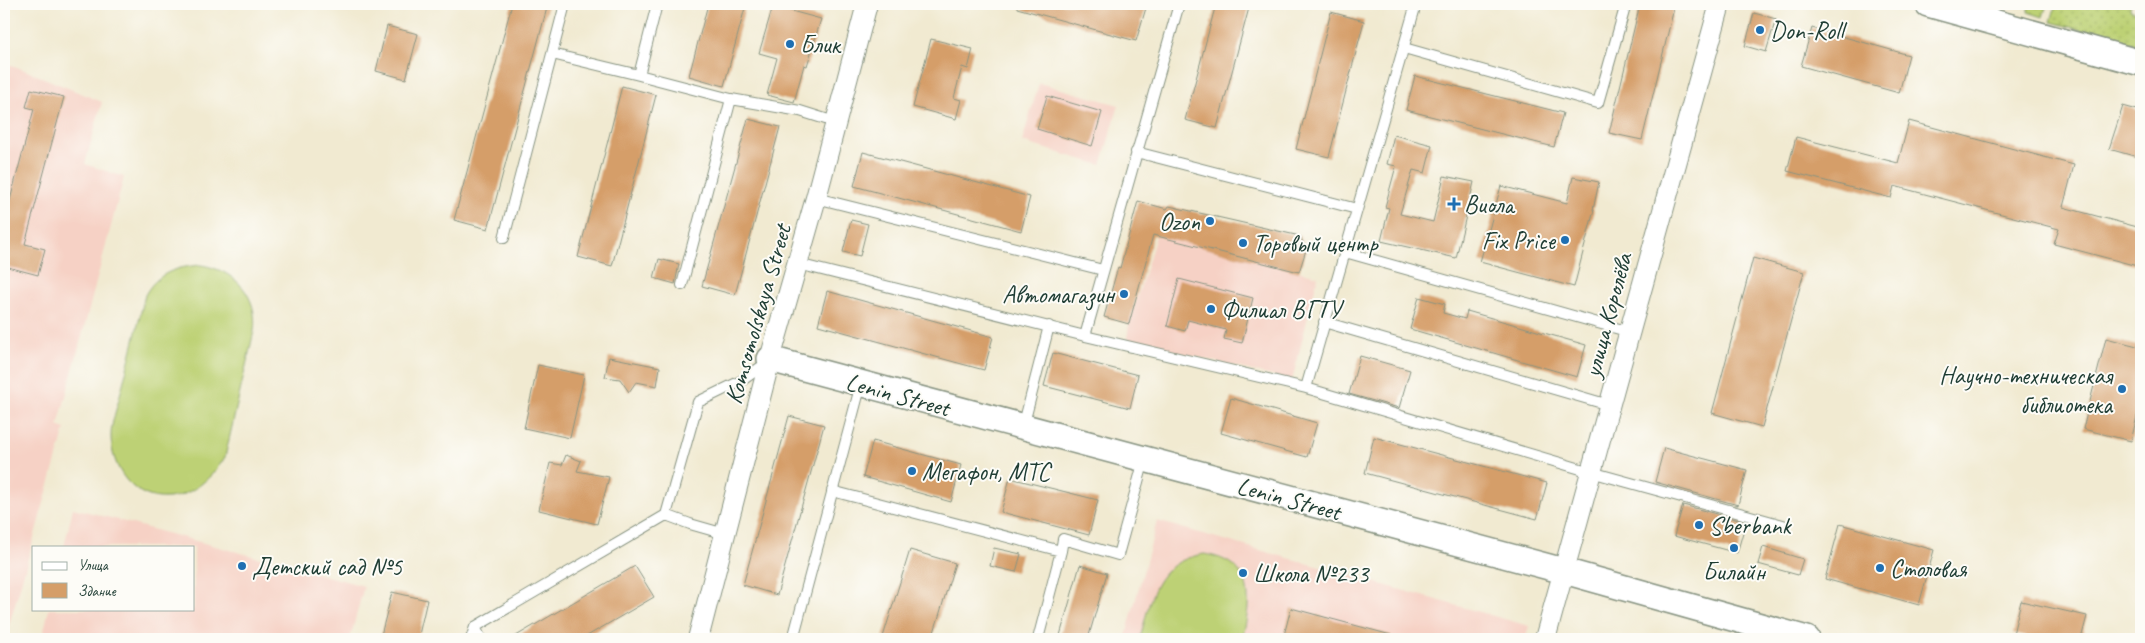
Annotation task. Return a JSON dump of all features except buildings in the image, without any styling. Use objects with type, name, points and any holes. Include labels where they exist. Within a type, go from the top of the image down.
[{"type":"street","name":"Komsomolskaya Street","points":[[698,639],[770,360],[816,198],[867,4]]},
{"type":"street","name":"улица Королёва","points":[[1545,639],[1720,4]]},
{"type":"street","points":[[1928,4],[2141,63]]},
{"type":"street","name":"Lenin Street","points":[[770,360],[1564,571],[1807,639]]},
{"type":"lane","points":[[504,238],[565,4]]},
{"type":"lane","points":[[639,76],[657,4]]},
{"type":"lane","points":[[1084,336],[1179,4]]},
{"type":"lane","points":[[1306,388],[1416,4]]},
{"type":"lane","points":[[1404,48],[1598,103],[1626,4]]},
{"type":"lane","points":[[552,54],[731,100],[800,111],[835,122]]},
{"type":"lane","points":[[682,285],[731,100]]},
{"type":"lane","points":[[1136,152],[1357,209]]},
{"type":"lane","points":[[816,198],[1103,270]]},
{"type":"lane","points":[[1344,252],[1630,332]]},
{"type":"lane","points":[[798,264],[1084,336],[1306,388],[1591,472],[1783,525]]},
{"type":"lane","points":[[1324,322],[1610,405]]},
{"type":"lane","points":[[1022,428],[1049,326]]},
{"type":"lane","points":[[471,639],[475,627],[666,515],[698,402],[741,381],[770,360]]},
{"type":"lane","points":[[793,639],[861,384]]},
{"type":"lane","points":[[1038,639],[1063,539],[1118,555],[1144,460]]},
{"type":"lane","points":[[832,491],[1061,551]]},
{"type":"lane","points":[[666,515],[724,534]]},
{"type":"lane","points":[[475,627],[481,639]]},
{"type":"shaded area","points":[[12,65],[102,102],[85,164],[124,177],[58,426],[65,429],[4,639],[4,66]]},
{"type":"shaded area","points":[[1039,83],[1119,105],[1101,165],[1022,142]]},
{"type":"shaded area","points":[[1156,236],[1318,276],[1292,381],[1127,339],[1129,324]]},
{"type":"shaded area","name":"Детский сад №5","points":[[73,508],[364,586],[350,639],[42,639],[49,610],[195,610],[195,546],[64,546]]},
{"type":"shaded area","name":"Школа №233","points":[[1157,521],[1529,626],[1525,639],[1125,639]]},
{"type":"green space","points":[[2030,4],[2047,4],[2043,17],[2028,12]]},
{"type":"green space","points":[[2056,4],[2131,4],[2130,10],[2141,13],[2141,33],[2138,45],[2051,22]]},
{"type":"green space","points":[[201,265],[224,272],[242,286],[252,306],[255,318],[254,331],[225,457],[208,478],[185,494],[168,498],[156,498],[144,494],[126,480],[115,460],[112,448],[112,426],[145,295],[155,281],[168,272],[183,267]]},
{"type":"green space","points":[[1204,554],[1220,558],[1233,565],[1241,574],[1246,584],[1248,610],[1242,639],[1140,639],[1157,584],[1174,565],[1187,558]]},
{"type":"place","name":"Don-Roll","points":[[1760,30]]},
{"type":"place","name":"Блик","points":[[790,44]]},
{"type":"place","name":"Виола","points":[[1454,204]]},
{"type":"place","name":"Ozon","points":[[1210,221]]},
{"type":"place","name":"Fix Price","points":[[1565,240]]},
{"type":"place","name":"Торовый центр","points":[[1243,243]]},
{"type":"place","name":"Автомагазин","points":[[1124,294]]},
{"type":"place","name":"Филиал ВГТУ","points":[[1211,309]]},
{"type":"place","name":"Научно-техническая библиотека","points":[[2122,389]]},
{"type":"place","name":"Мегафон, МТС","points":[[912,471]]},
{"type":"place","name":"Sberbank","points":[[1699,525]]},
{"type":"place","name":"Билайн","points":[[1734,548]]},
{"type":"place","name":"Детский сад №5","points":[[242,566]]},
{"type":"place","name":"Столовая","points":[[1880,568]]},
{"type":"place","name":"Школа №233","points":[[1243,573]]}]
